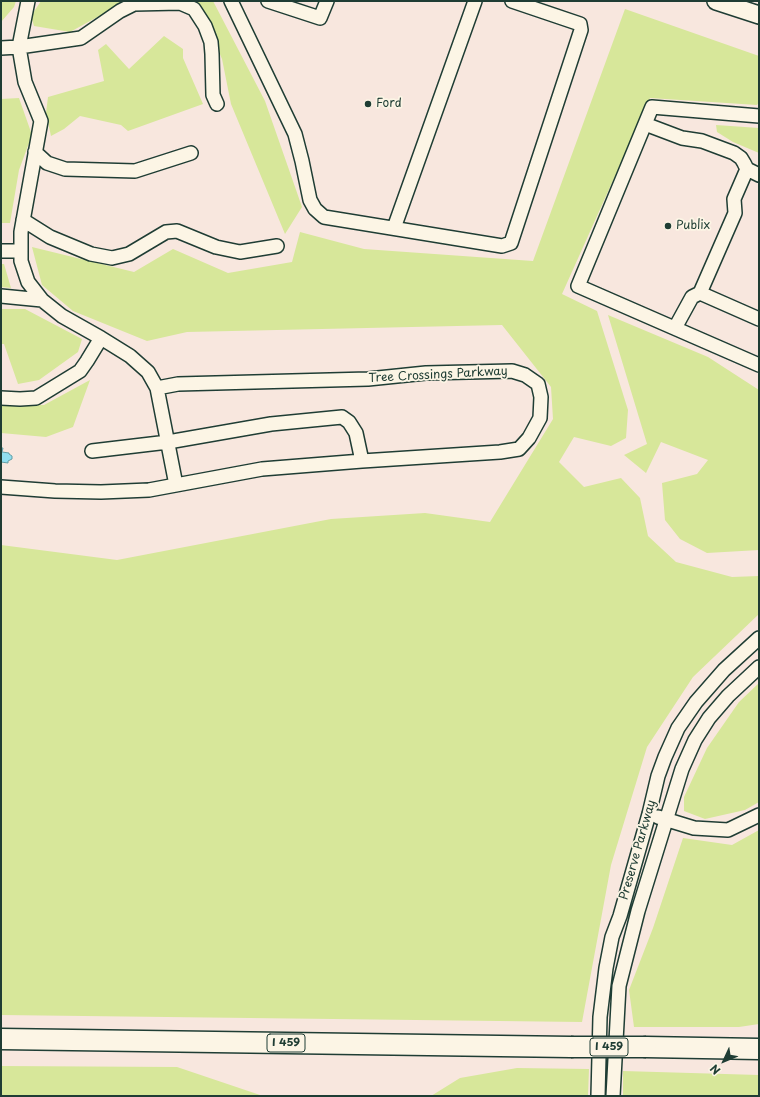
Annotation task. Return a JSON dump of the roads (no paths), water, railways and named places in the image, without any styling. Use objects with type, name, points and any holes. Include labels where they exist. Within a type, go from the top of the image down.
[{"type":"highway","name":"I 459","points":[[1,1039],[759,1049]]},
{"type":"highway","points":[[713,1048],[759,1044]]},
{"type":"main road","points":[[716,1],[759,15]]},
{"type":"street","points":[[28,1],[18,47],[25,82],[41,121],[21,232],[21,261],[28,282],[42,300],[62,316],[130,356],[148,372],[157,388],[176,485]]},
{"type":"street","points":[[232,1],[295,134],[310,200],[315,209],[324,217],[502,246],[511,243],[582,30],[580,24],[512,1]]},
{"type":"street","points":[[268,1],[320,18],[327,1]]},
{"type":"street","points":[[394,228],[476,1]]},
{"type":"street","points":[[1,48],[81,38],[120,11],[134,4],[180,3],[194,9],[205,26],[211,42],[213,95],[217,104]]},
{"type":"street","points":[[759,116],[652,107],[578,286],[759,365]]},
{"type":"street","points":[[645,124],[682,138],[702,141],[734,154],[741,158],[747,170],[759,175]]},
{"type":"street","points":[[35,152],[47,163],[65,169],[135,171],[191,153]]},
{"type":"street","points":[[700,294],[735,213],[734,199],[747,170]]},
{"type":"street","points":[[23,220],[50,237],[91,254],[112,258],[129,254],[166,232],[177,231],[216,247],[240,252],[277,246]]},
{"type":"street","points":[[1,251],[21,251]]},
{"type":"street","points":[[676,328],[692,297],[700,294],[759,319]]},
{"type":"street","points":[[1,296],[42,300]]},
{"type":"street","points":[[1,398],[36,398],[80,371],[101,338]]},
{"type":"street","name":"Tree Crossings Parkway","points":[[1,488],[101,492],[149,490],[262,469],[500,452],[519,449],[529,438],[540,418],[541,397],[538,384],[525,375],[512,372],[426,373],[368,379],[178,384],[157,388]]},
{"type":"street","points":[[92,451],[168,442],[271,424],[342,418],[349,422],[356,433],[362,461]]},
{"type":"street","name":"Preserve Parkway","points":[[598,1096],[600,1017],[606,968],[612,936],[620,916],[649,814],[658,776],[678,728],[696,702],[724,670],[759,638]]},
{"type":"street","name":"Preserve Parkway","points":[[613,1096],[619,986],[638,911],[682,769],[695,740],[709,718],[728,696],[759,667]]},
{"type":"street","points":[[649,814],[694,828],[728,830],[759,815]]},
{"type":"water","points":[[1,448],[3,448],[2,452],[9,453],[12,456],[12,459],[8,461],[8,463],[1,462]]},
{"type":"place","name":"Ford","points":[[368,104]]},
{"type":"place","name":"Publix","points":[[668,226]]}]
